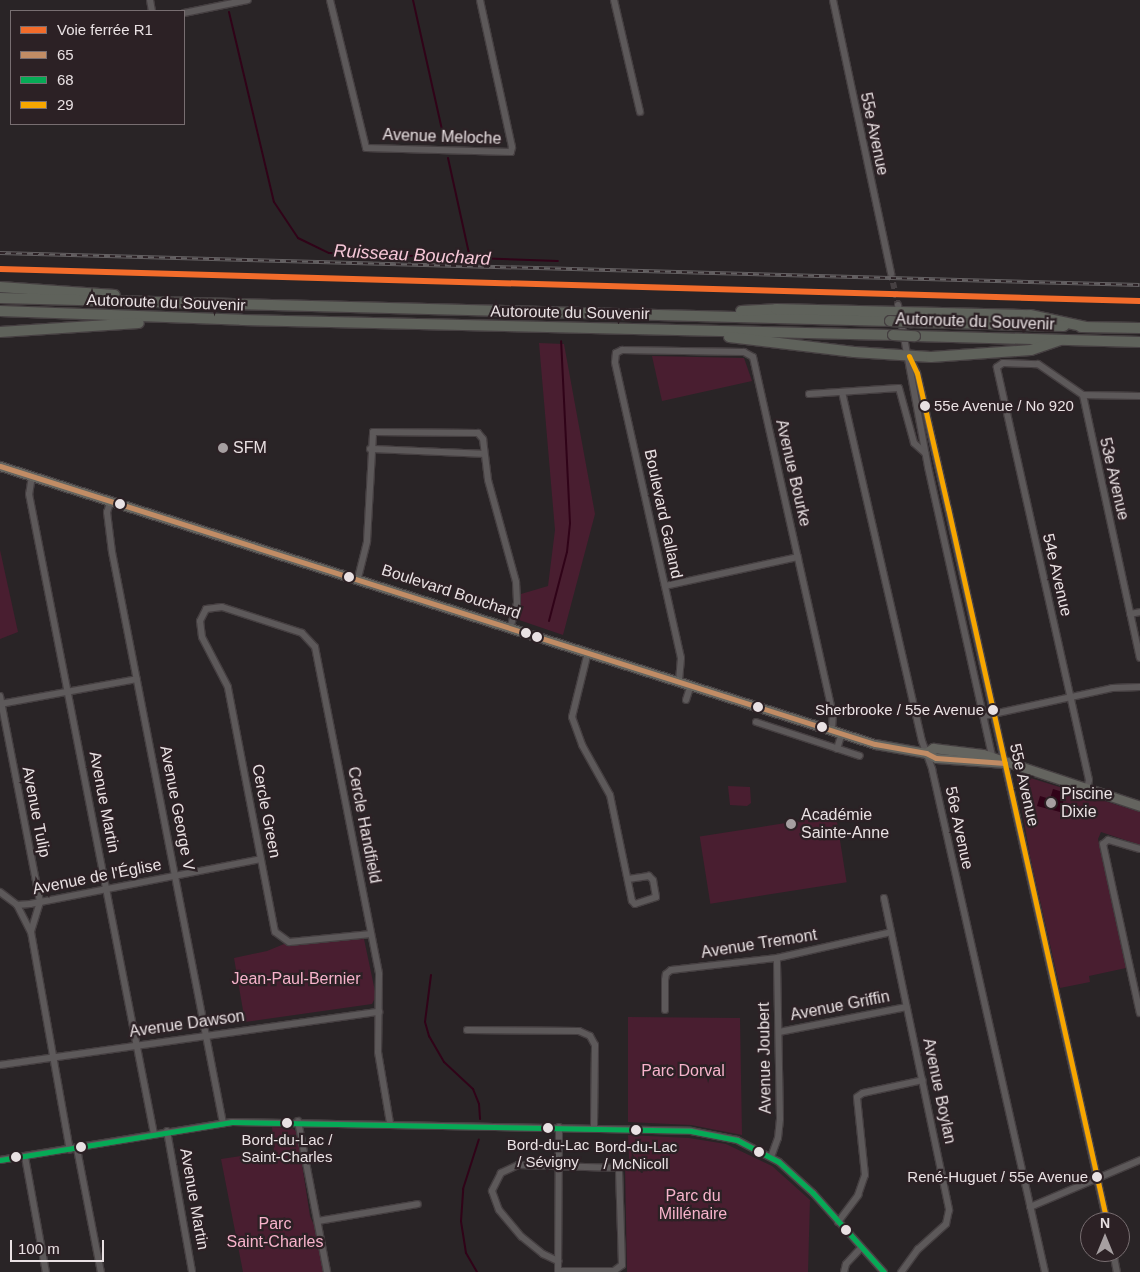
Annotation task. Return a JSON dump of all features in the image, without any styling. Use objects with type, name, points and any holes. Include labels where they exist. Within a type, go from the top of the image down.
[{"type":"highway","points":[[0,287],[62,289],[190,303]]},
{"type":"highway","name":"Autoroute du Souvenir","points":[[0,298],[1140,328]]},
{"type":"highway","points":[[686,316],[776,309],[899,309],[1038,316],[1086,327]]},
{"type":"highway","name":"Autoroute du Souvenir","points":[[0,311],[178,319],[1140,342]]},
{"type":"highway","points":[[0,332],[178,319]]},
{"type":"highway","points":[[693,331],[770,343],[909,356],[1031,350],[1060,340]]},
{"type":"main road","name":"Boulevard Bouchard","points":[[0,466],[511,626],[891,748],[926,752],[936,758],[993,760],[1140,806]]},
{"type":"street","points":[[185,13],[248,0]]},
{"type":"street","name":"Avenue Meloche","points":[[330,0],[366,148],[511,152],[512,147],[480,0]]},
{"type":"street","points":[[614,0],[640,112]]},
{"type":"street","name":"55e Avenue","points":[[833,0],[891,274]]},
{"type":"street","name":"55e Avenue","points":[[899,309],[925,453],[993,760]]},
{"type":"street","name":"Avenue Bourke","points":[[616,353],[629,349],[744,352],[751,356],[834,717],[832,730]]},
{"type":"street","name":"Boulevard Galland","points":[[616,353],[682,665],[679,681]]},
{"type":"street","name":"55e Avenue","points":[[909,356],[917,374],[1105,1212]]},
{"type":"street","name":"54e Avenue","points":[[1083,394],[1038,364],[1003,363],[997,367],[1089,780],[1087,789]]},
{"type":"street","name":"55e Avenue","points":[[842,392],[894,387],[903,394],[914,443],[925,453]]},
{"type":"street","points":[[809,394],[842,392]]},
{"type":"street","name":"56e Avenue","points":[[842,392],[1044,1272]]},
{"type":"street","points":[[1083,394],[1140,396]]},
{"type":"street","name":"53e Avenue","points":[[1083,394],[1082,402],[1140,658]]},
{"type":"street","points":[[358,578],[367,541],[370,435],[375,430],[476,433],[483,438],[484,454],[516,582],[517,603],[511,626]]},
{"type":"street","points":[[370,450],[484,454]]},
{"type":"street","name":"Avenue Martin","points":[[32,476],[29,492],[154,1134]]},
{"type":"street","name":"Avenue George V","points":[[111,500],[107,512],[112,552],[223,1123]]},
{"type":"street","points":[[665,586],[798,556]]},
{"type":"street","name":"Cercle Green","points":[[211,607],[203,612],[200,621],[202,637],[228,686],[276,932],[281,940],[289,942],[371,934]]},
{"type":"street","name":"Cercle Handfield","points":[[211,607],[222,607],[302,633],[314,642],[381,986],[379,1066],[390,1123]]},
{"type":"street","points":[[1130,614],[1140,612]]},
{"type":"street","points":[[588,652],[572,717],[582,745],[610,795],[628,879],[634,904],[654,900],[653,880],[649,876],[628,879]]},
{"type":"street","points":[[1,704],[137,679]]},
{"type":"street","points":[[686,700],[690,685]]},
{"type":"street","points":[[984,716],[1112,688],[1140,687]]},
{"type":"street","name":"Avenue Tulip","points":[[0,696],[40,902],[31,932]]},
{"type":"street","points":[[756,722],[860,756]]},
{"type":"street","points":[[837,749],[842,733]]},
{"type":"street","points":[[1140,849],[1105,840],[1104,851],[1140,1013]]},
{"type":"street","name":"Avenue de l'Église","points":[[0,892],[17,905],[261,859]]},
{"type":"street","name":"Avenue Boylan","points":[[884,898],[948,1194],[948,1218],[942,1228],[912,1255],[901,1272]]},
{"type":"street","name":"Avenue Tulip","points":[[17,905],[31,932],[54,1057],[101,1272]]},
{"type":"street","name":"Avenue Tremont","points":[[666,1010],[665,980],[666,974],[671,970],[777,958],[892,932]]},
{"type":"street","name":"Avenue Joubert","points":[[771,1157],[780,1128],[777,958]]},
{"type":"street","name":"Avenue Griffin","points":[[779,1032],[907,1007]]},
{"type":"street","name":"Avenue Dawson","points":[[0,1065],[206,1034],[379,1012]]},
{"type":"street","points":[[468,1030],[579,1031],[590,1036],[594,1045],[594,1128]]},
{"type":"street","points":[[838,1222],[858,1195],[865,1175],[857,1097],[862,1093],[923,1080]]},
{"type":"street","points":[[298,1122],[326,1272]]},
{"type":"street","points":[[0,1160],[223,1123],[390,1123],[706,1133],[738,1140],[771,1157],[803,1183],[884,1272]]},
{"type":"street","points":[[558,1127],[558,1166],[558,1261],[558,1272],[614,1272],[619,1270],[622,1260],[621,1171],[615,1167],[558,1166],[518,1165],[501,1173],[492,1191],[499,1210],[522,1237],[543,1254],[558,1261]]},
{"type":"street","name":"Avenue Martin","points":[[167,1131],[192,1272]]},
{"type":"street","points":[[25,1157],[46,1272]]},
{"type":"street","points":[[1030,1207],[1140,1160]]},
{"type":"street","points":[[318,1221],[418,1204]]},
{"type":"street","points":[[844,1272],[846,1264],[861,1248]]},
{"type":"green space","points":[[539,343],[564,344],[595,514],[563,635],[519,620],[521,594],[548,586],[555,530]]},
{"type":"green space","points":[[652,356],[744,358],[752,381],[662,401]]},
{"type":"green space","points":[[0,550],[18,632],[0,639]]},
{"type":"green space","points":[[1021,775],[1140,812],[1140,845],[1101,832],[1098,839],[1126,968],[1089,976],[1090,982],[1060,988],[1030,856],[1017,779]]},
{"type":"green space","points":[[728,786],[750,787],[751,803],[747,806],[730,805]]},
{"type":"green space","points":[[836,815],[847,882],[710,904],[700,837]]},
{"type":"green space","name":"Jean-Paul-Bernier","points":[[364,939],[376,996],[372,1004],[245,1022],[234,958],[267,951],[289,942]]},
{"type":"green space","name":"Parc Dorval","points":[[628,1017],[740,1018],[742,1135],[691,1125],[628,1122]]},
{"type":"green space","name":"Parc Saint-Charles","points":[[272,1127],[292,1128],[297,1132],[310,1216],[317,1232],[324,1272],[243,1272],[221,1159],[274,1151]]},
{"type":"green space","name":"Parc du Millénaire","points":[[628,1135],[689,1138],[726,1144],[772,1166],[810,1200],[808,1272],[627,1272],[625,1167],[629,1159]]},
{"type":"shaded area","name":"Piscine Dixie","points":[[1053,789],[1066,793],[1060,812],[1037,806],[1040,796],[1050,799]]},
{"type":"waterway","points":[[413,0],[445,143]]},
{"type":"waterway","name":"Ruisseau Bouchard","points":[[229,12],[274,202],[298,238],[329,253],[558,261]]},
{"type":"waterway","points":[[448,158],[470,258]]},
{"type":"waterway","name":"Ruisseau Bouchard","points":[[549,621],[567,552],[570,523],[561,341]]},
{"type":"waterway","name":"Ruisseau Bouchard","points":[[431,975],[425,1022],[429,1036],[444,1062],[473,1089],[479,1104],[480,1119]]},
{"type":"waterway","name":"Ruisseau Bouchard","points":[[477,1272],[466,1253],[461,1221],[463,1189],[479,1139]]},
{"type":"tunnel","points":[[891,274],[898,305]]},
{"type":"railway","points":[[0,253],[1140,285]]},
{"type":"railway","points":[[0,269],[1140,301]]},
{"type":"rail line","name":"R1","points":[[0,269],[1140,301]]},
{"type":"transit line","name":"29","points":[[909,356],[917,373],[948,508],[1105,1212]]},
{"type":"transit line","name":"65","points":[[0,466],[875,744],[926,753],[936,758],[1005,763]]},
{"type":"transit line","name":"68","points":[[0,1160],[232,1122],[691,1131],[737,1140],[779,1162],[813,1193],[884,1272]]},
{"type":"place","name":"55e Avenue / No 920","points":[[925,406]]},
{"type":"place","name":"SFM","points":[[223,448]]},
{"type":"place","name":"Sherbrooke / 55e Avenue","points":[[993,710]]},
{"type":"place","name":"Piscine Dixie","points":[[1051,803]]},
{"type":"place","name":"Académie Sainte-Anne","points":[[791,824]]},
{"type":"place","name":"Bord-du-Lac / Saint-Charles","points":[[287,1123]]},
{"type":"place","name":"Bord-du-Lac / Sévigny","points":[[548,1128]]},
{"type":"place","name":"Bord-du-Lac / McNicoll","points":[[636,1130]]},
{"type":"place","name":"René-Huguet / 55e Avenue","points":[[1097,1177]]}]
